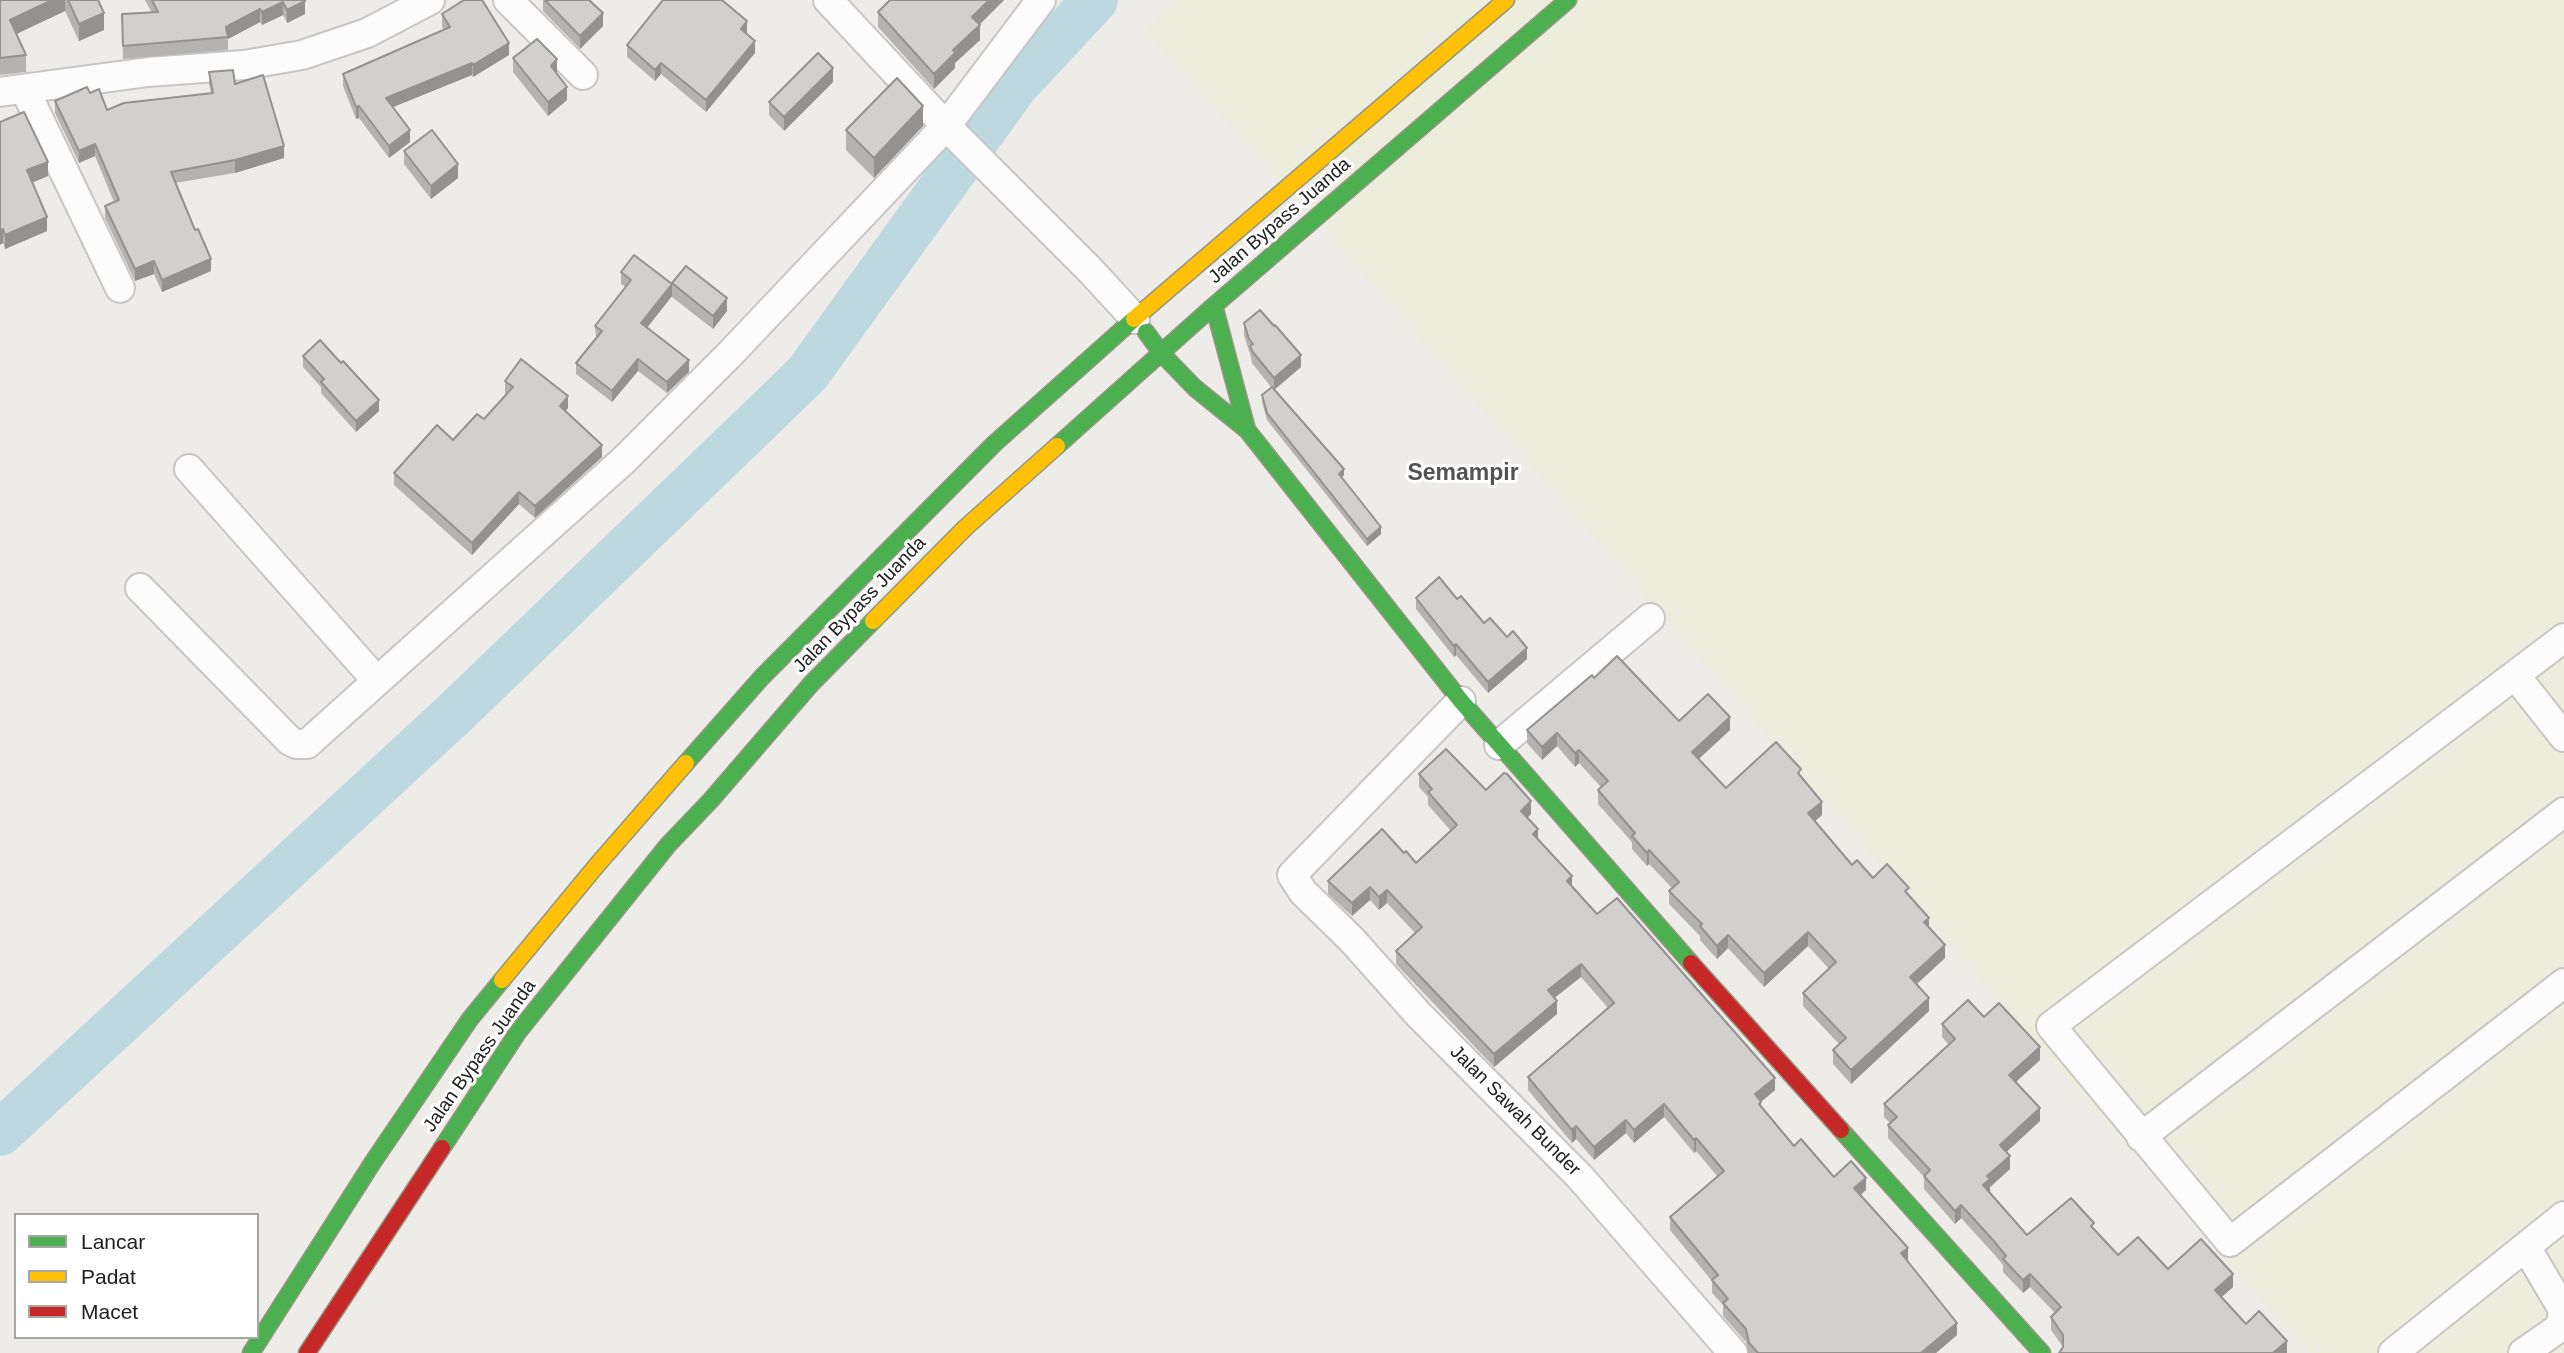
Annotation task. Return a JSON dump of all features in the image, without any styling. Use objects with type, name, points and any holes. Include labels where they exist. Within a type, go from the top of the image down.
[{"type":"main road","name":"Jalan Bypass Juanda","points":[[251,1353],[373,1162],[470,1019],[597,865],[684,786],[762,677],[995,443],[1506,0]]},
{"type":"main road","name":"Jalan Bypass Juanda","points":[[307,1353],[518,1032],[668,845],[711,800],[811,684],[965,528],[1213,306],[1568,0]]},
{"type":"main road","points":[[1213,306],[1247,430]]},
{"type":"main road","points":[[1135,319],[1161,354],[1195,387],[1247,430],[1461,701],[1745,1024],[2042,1353]]},
{"type":"main road","points":[[684,786],[711,800]]},
{"type":"street","points":[[120,288],[12,91],[148,72],[244,65],[302,55],[367,33],[430,0]]},
{"type":"street","points":[[508,0],[583,75]]},
{"type":"street","points":[[828,0],[951,131],[1135,319]]},
{"type":"street","points":[[139,589],[290,741],[307,744],[624,460],[951,131],[1041,0]]},
{"type":"street","points":[[189,469],[377,681]]},
{"type":"street","points":[[1499,745],[1650,618]]},
{"type":"street","points":[[2564,638],[2051,1026],[2230,1241],[2564,983]]},
{"type":"street","points":[[2515,675],[2564,737]]},
{"type":"street","name":"Jalan Sawah Bunder","points":[[1461,701],[1292,875],[1303,892],[1352,940],[1419,1015],[1580,1177],[1733,1353]]},
{"type":"street","points":[[2141,1137],[2564,812]]},
{"type":"street","points":[[2393,1353],[2564,1216]]},
{"type":"street","points":[[2523,1353],[2558,1328],[2562,1319],[2561,1308],[2526,1247]]},
{"type":"green space","points":[[1176,0],[2564,0],[2564,1353],[2308,1353],[1353,262],[1146,31]]},
{"type":"building","points":[[0,0],[52,0],[10,20],[26,55],[0,58]]},
{"type":"building","points":[[68,0],[98,0],[104,13],[79,24]]},
{"type":"building","points":[[152,0],[305,1],[287,10],[283,2],[262,12],[260,9],[226,27],[228,37],[123,46],[122,14],[158,12]]},
{"type":"building","points":[[464,0],[482,0],[509,43],[473,65],[472,63],[386,98],[410,130],[389,146],[359,106],[356,107],[343,74],[450,27],[442,14]]},
{"type":"building","points":[[545,0],[589,0],[603,13],[580,36]]},
{"type":"building","points":[[663,0],[722,0],[747,21],[741,29],[755,41],[706,100],[661,63],[655,70],[627,45]]},
{"type":"building","points":[[890,0],[989,0],[972,17],[980,25],[953,50],[955,53],[934,74],[878,12]]},
{"type":"building","points":[[537,39],[557,59],[551,66],[567,87],[548,102],[513,58]]},
{"type":"building","points":[[818,53],[833,68],[784,117],[769,102]]},
{"type":"building","points":[[233,70],[235,84],[263,75],[284,146],[235,160],[171,172],[195,230],[198,229],[211,259],[162,280],[154,261],[135,269],[105,206],[119,200],[95,144],[79,151],[55,101],[87,87],[90,93],[99,89],[107,110],[124,103],[213,93],[209,72]]},
{"type":"building","points":[[897,78],[923,106],[874,158],[846,130]]},
{"type":"building","points":[[24,112],[48,162],[27,170],[47,217],[5,235],[3,229],[0,230],[0,122]]},
{"type":"building","points":[[432,130],[458,164],[431,186],[404,151]]},
{"type":"building","points":[[634,255],[672,284],[641,323],[689,360],[667,382],[638,359],[612,391],[576,363],[602,331],[595,326],[631,280],[621,272]]},
{"type":"building","points":[[686,266],[727,298],[713,316],[672,283]]},
{"type":"building","points":[[1260,310],[1301,355],[1274,378],[1252,351],[1250,346],[1253,344],[1244,323]]},
{"type":"building","points":[[320,340],[379,400],[356,421],[321,382],[324,379],[303,356]]},
{"type":"building","points":[[521,359],[568,396],[560,406],[602,445],[535,506],[519,492],[472,543],[394,473],[437,425],[453,440],[477,414],[484,419],[513,387],[505,381]]},
{"type":"building","points":[[1272,387],[1344,469],[1339,474],[1381,527],[1367,539],[1267,413],[1262,395]]},
{"type":"building","points":[[1439,577],[1457,599],[1461,596],[1484,623],[1490,618],[1507,637],[1513,631],[1527,648],[1488,682],[1456,644],[1454,646],[1416,598]]},
{"type":"building","points":[[1617,656],[1679,721],[1708,694],[1730,717],[1692,752],[1726,788],[1776,742],[1801,769],[1798,773],[1822,802],[1808,813],[1852,865],[1857,860],[1873,878],[1887,864],[1909,888],[1905,891],[1929,918],[1924,922],[1945,945],[1910,977],[1929,998],[1851,1070],[1833,1050],[1846,1038],[1803,993],[1836,962],[1808,932],[1764,973],[1728,935],[1717,946],[1700,926],[1702,924],[1669,891],[1679,882],[1632,836],[1635,833],[1598,790],[1608,781],[1579,750],[1575,753],[1557,733],[1542,747],[1527,730],[1592,675],[1594,678]]},
{"type":"building","points":[[1446,749],[1486,790],[1504,773],[1507,774],[1531,801],[1521,811],[1538,829],[1533,834],[1572,876],[1567,881],[1597,914],[1617,898],[1775,1078],[1755,1094],[1761,1102],[1759,1104],[1794,1146],[1801,1139],[1834,1177],[1851,1161],[1866,1178],[1854,1188],[1908,1248],[1901,1253],[1957,1323],[1921,1353],[1758,1353],[1749,1343],[1746,1329],[1723,1303],[1728,1299],[1712,1280],[1718,1275],[1670,1217],[1724,1171],[1664,1104],[1634,1130],[1626,1120],[1594,1147],[1576,1126],[1572,1130],[1528,1077],[1614,1003],[1581,964],[1548,990],[1557,1001],[1494,1054],[1396,951],[1422,927],[1387,890],[1379,897],[1370,887],[1352,903],[1328,881],[1382,829],[1416,863],[1457,825],[1428,792],[1432,789],[1419,774]]},
{"type":"building","points":[[1968,1000],[1984,1017],[1999,1003],[2040,1047],[2009,1075],[2040,1108],[2000,1145],[2010,1156],[1987,1176],[1990,1179],[1983,1185],[2027,1235],[2071,1198],[2094,1223],[2091,1226],[2118,1255],[2138,1237],[2168,1269],[2201,1239],[2233,1274],[2215,1290],[2246,1324],[2259,1311],[2287,1341],[2273,1353],[2059,1353],[2063,1347],[2063,1335],[2051,1317],[2061,1307],[2030,1274],[2023,1280],[2003,1259],[2006,1256],[1993,1240],[1961,1205],[1955,1211],[1924,1176],[1930,1170],[1888,1125],[1897,1117],[1884,1104],[1955,1039],[1942,1024]]},
{"type":"waterway","points":[[0,1133],[454,714],[807,374],[1015,86],[1095,0]]},
{"type":"traffic: fast","points":[[1057,446],[1209,310],[1568,0]]},
{"type":"traffic: fast","points":[[1214,306],[1247,430]]},
{"type":"traffic: fast","points":[[686,763],[762,677],[995,443],[1134,319]]},
{"type":"traffic: fast","points":[[1146,332],[1162,354],[1195,388],[1247,430],[1461,701],[1691,963]]},
{"type":"traffic: fast","points":[[442,1148],[518,1032],[668,845],[711,800],[811,684],[873,621]]},
{"type":"traffic: fast","points":[[251,1353],[373,1162],[470,1019],[502,980]]},
{"type":"traffic: fast","points":[[1841,1130],[2042,1353]]},
{"type":"traffic: slow","points":[[1134,319],[1506,0]]},
{"type":"traffic: slow","points":[[873,621],[965,528],[1057,446]]},
{"type":"traffic: slow","points":[[502,980],[686,763]]},
{"type":"traffic: jam","points":[[1691,963],[1841,1130]]},
{"type":"traffic: jam","points":[[307,1353],[442,1148]]},
{"type":"district","name":"Semampir","points":[[1463,474]]}]
